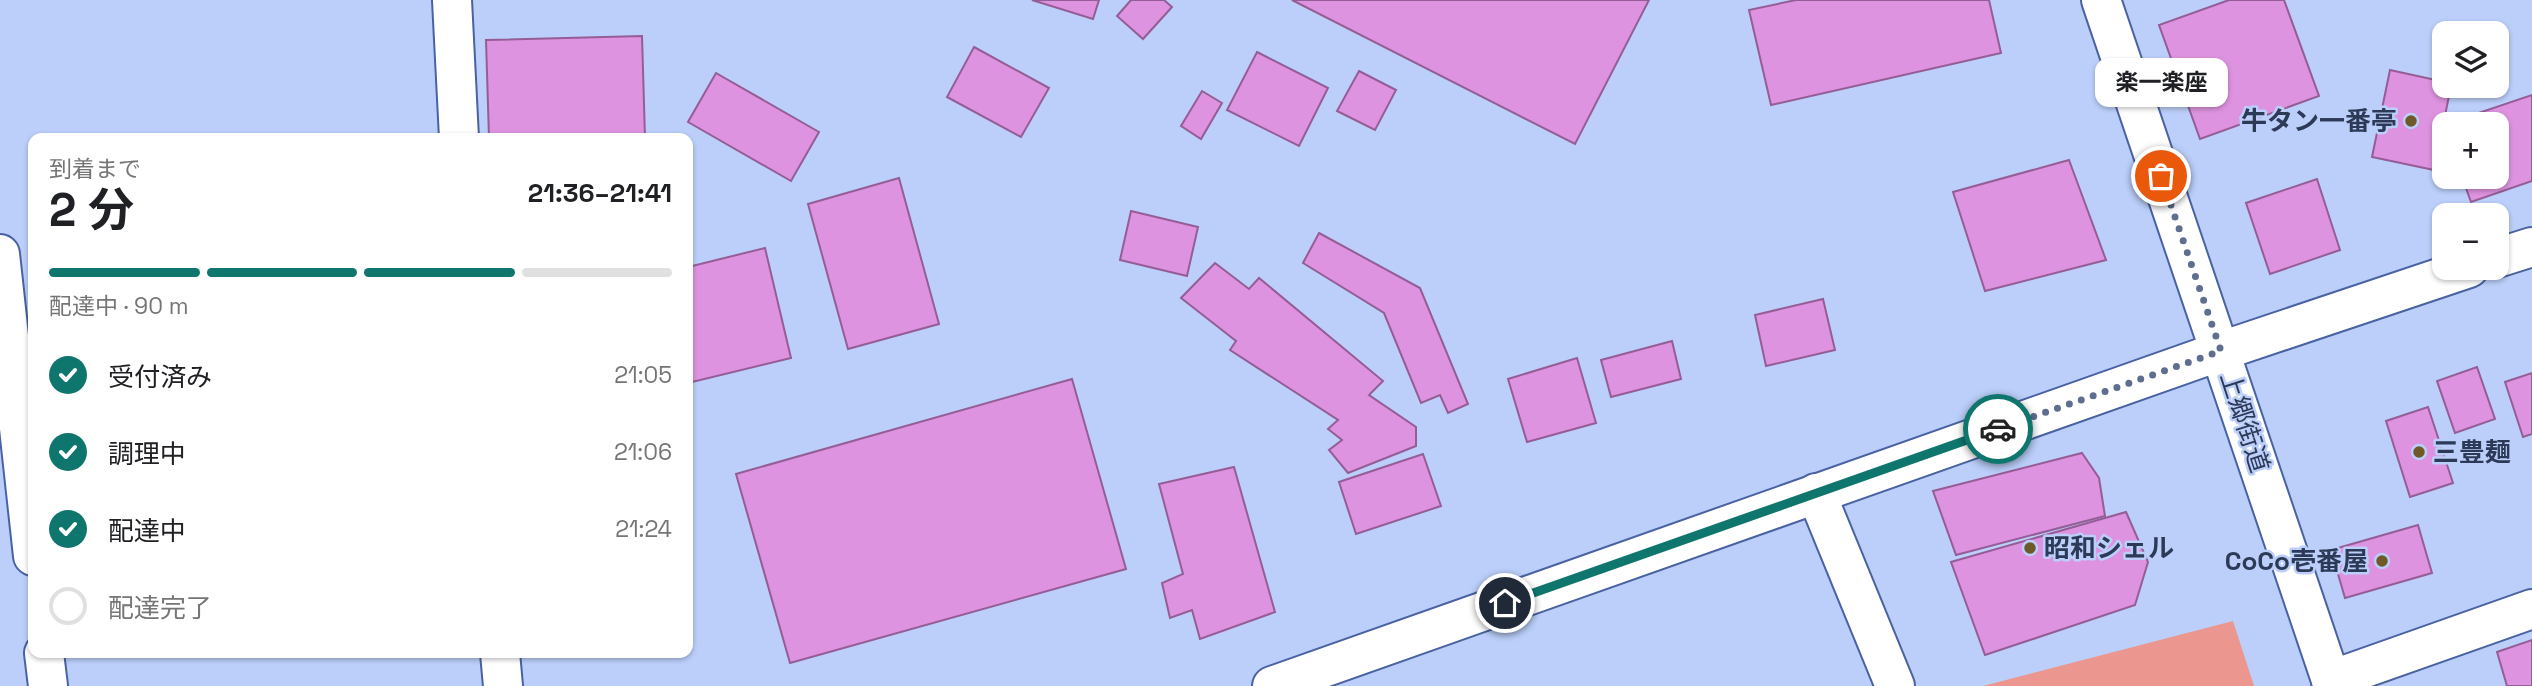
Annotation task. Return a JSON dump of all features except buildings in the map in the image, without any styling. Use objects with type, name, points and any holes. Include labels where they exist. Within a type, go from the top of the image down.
[{"type":"main road","points":[[452,0],[458,133]]},
{"type":"main road","name":"上郷街道","points":[[2101,0],[2332,683]]},
{"type":"main road","points":[[2509,254],[2532,247]]},
{"type":"main road","points":[[0,254],[28,510]]},
{"type":"main road","points":[[1272,686],[2221,351],[2433,280]]},
{"type":"main road","points":[[1816,493],[1895,686]]},
{"type":"main road","points":[[2332,683],[2532,609]]},
{"type":"main road","points":[[45,658],[48,686]]},
{"type":"main road","points":[[500,658],[503,686]]},
{"type":"shaded area","points":[[2233,621],[2254,686],[1983,686]]},
{"type":"way so far","points":[[1998,429],[2221,351],[2161,176]]},
{"type":"place","name":"牛タン一番亭","points":[[2411,121]]},
{"type":"place","name":"楽一楽座","points":[[2161,176]]},
{"type":"place","name":"三豊麺","points":[[2419,452]]},
{"type":"place","name":"昭和シェル","points":[[2030,548]]},
{"type":"place","name":"CoCo壱番屋","points":[[2382,561]]},
{"type":"route","points":[[1505,603],[1998,429]]}]
